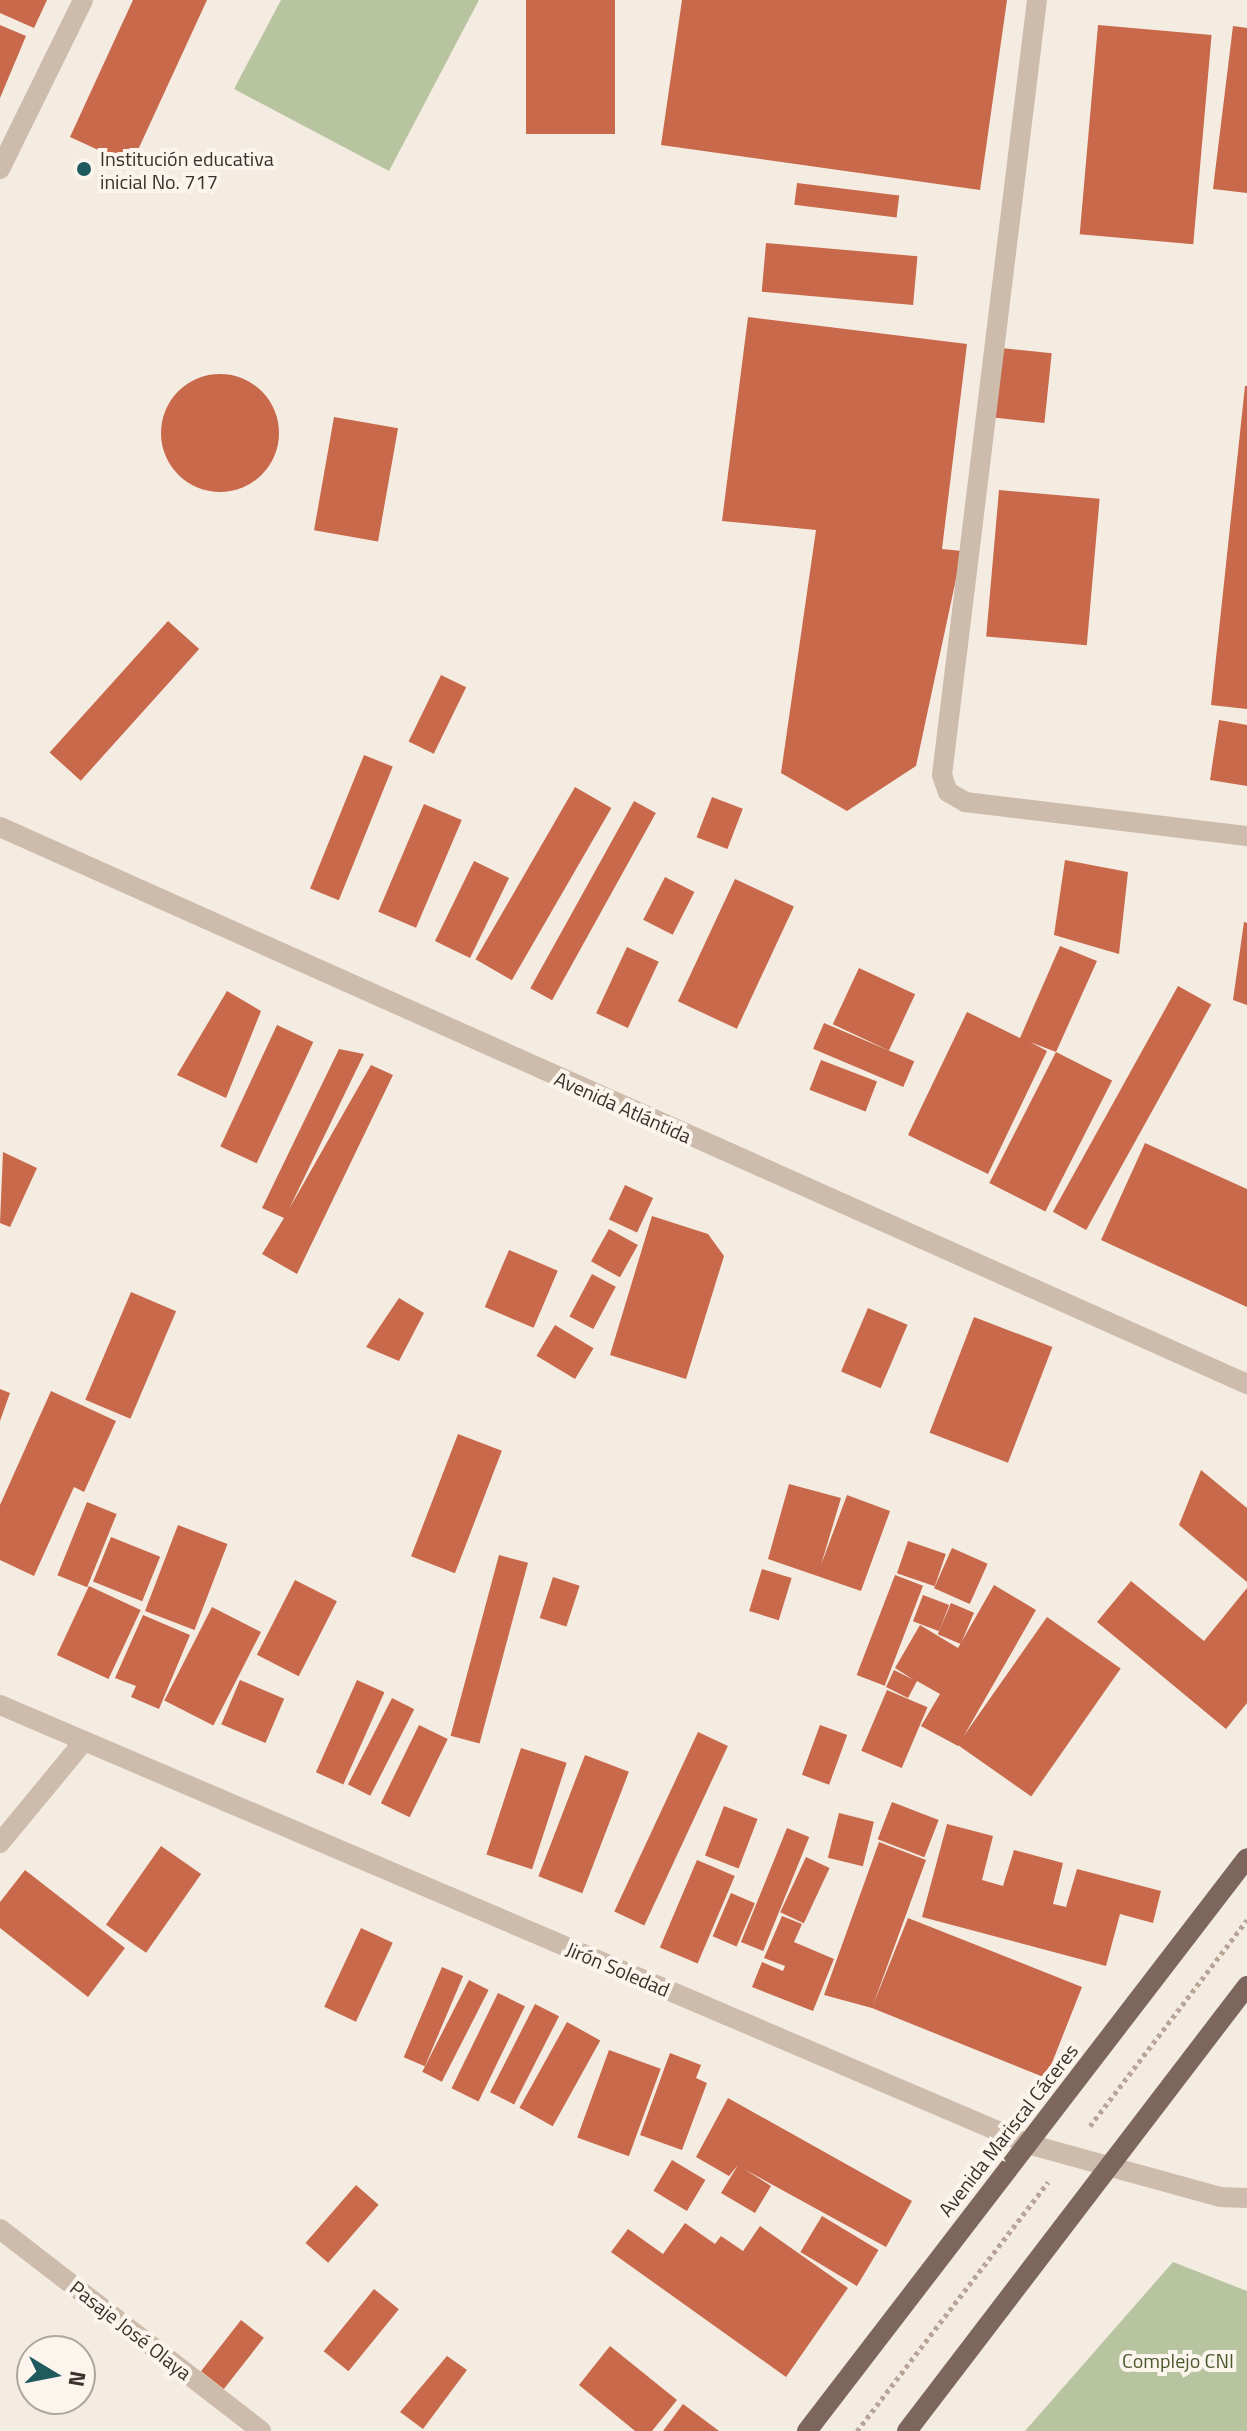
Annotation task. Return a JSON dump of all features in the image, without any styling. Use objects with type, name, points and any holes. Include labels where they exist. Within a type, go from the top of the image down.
[{"type":"main road","name":"Avenida Mariscal Cáceres","points":[[807,2431],[1247,1858]]},
{"type":"main road","points":[[907,2431],[1247,1986]]},
{"type":"street","points":[[0,169],[83,0]]},
{"type":"street","points":[[1037,0],[942,775],[948,792],[965,802],[1247,836]]},
{"type":"street","name":"Avenida Atlántida","points":[[0,827],[1247,1384]]},
{"type":"street","name":"Jirón Soledad","points":[[0,1705],[1028,2144],[1220,2197],[1247,2198]]},
{"type":"street","points":[[0,1843],[84,1741]]},
{"type":"street","name":"Pasaje José Olaya","points":[[0,2229],[261,2431]]},
{"type":"green space","points":[[281,0],[479,0],[389,171],[234,89]]},
{"type":"green space","name":"Complejo CNI","points":[[1173,2262],[1247,2291],[1247,2431],[1025,2431]]},
{"type":"building","points":[[0,0],[47,0],[34,28],[0,13]]},
{"type":"building","points":[[133,0],[207,0],[131,165],[70,137]]},
{"type":"building","points":[[526,0],[615,0],[615,134],[526,134]]},
{"type":"building","points":[[682,0],[1007,0],[980,190],[661,145]]},
{"type":"building","points":[[0,25],[26,36],[0,98]]},
{"type":"building","points":[[1098,25],[1212,35],[1193,244],[1080,234]]},
{"type":"building","points":[[1233,26],[1247,28],[1247,193],[1213,189]]},
{"type":"building","points":[[797,183],[899,196],[897,217],[794,205]]},
{"type":"building","points":[[766,243],[917,256],[913,305],[762,292]]},
{"type":"building","points":[[748,317],[967,344],[942,549],[962,551],[916,766],[847,811],[781,773],[816,530],[722,521]]},
{"type":"building","points":[[1001,348],[1052,353],[1044,423],[994,418]]},
{"type":"building","points":[[220,374],[253,384],[269,400],[279,433],[269,466],[253,482],[220,492],[187,482],[171,466],[161,433],[171,400],[187,384]]},
{"type":"building","points":[[1247,386],[1247,709],[1211,705]]},
{"type":"building","points":[[334,417],[398,428],[378,542],[314,530]]},
{"type":"building","points":[[999,490],[1100,499],[1087,645],[986,636]]},
{"type":"building","points":[[168,621],[199,649],[81,781],[50,753]]},
{"type":"building","points":[[441,675],[466,687],[434,754],[409,742]]},
{"type":"building","points":[[1219,720],[1247,725],[1247,786],[1210,780]]},
{"type":"building","points":[[364,755],[393,767],[339,900],[310,889]]},
{"type":"building","points":[[575,787],[611,808],[512,980],[476,959]]},
{"type":"building","points":[[712,797],[743,809],[727,849],[697,837]]},
{"type":"building","points":[[634,801],[656,813],[552,1000],[530,988]]},
{"type":"building","points":[[424,804],[462,820],[416,928],[378,912]]},
{"type":"building","points":[[1065,860],[1128,872],[1119,954],[1054,935]]},
{"type":"building","points":[[474,861],[509,878],[470,958],[435,941]]},
{"type":"building","points":[[665,877],[694,892],[673,935],[643,920]]},
{"type":"building","points":[[735,879],[794,906],[737,1029],[678,1001]]},
{"type":"building","points":[[1244,922],[1247,923],[1247,1005],[1233,1000]]},
{"type":"building","points":[[1060,946],[1097,961],[1056,1052],[1030,1042],[1047,1051],[988,1174],[908,1135],[967,1012],[1020,1038]]},
{"type":"building","points":[[627,947],[659,962],[628,1028],[596,1013]]},
{"type":"building","points":[[859,968],[915,994],[889,1050],[833,1024]]},
{"type":"building","points":[[1178,986],[1211,1004],[1086,1230],[1053,1212]]},
{"type":"building","points":[[227,991],[261,1011],[226,1098],[177,1075]]},
{"type":"building","points":[[824,1023],[914,1061],[903,1087],[813,1049]]},
{"type":"building","points":[[277,1025],[313,1042],[257,1163],[220,1146]]},
{"type":"building","points":[[339,1049],[364,1054],[289,1209],[371,1065],[393,1075],[297,1274],[262,1254],[284,1218],[262,1208]]},
{"type":"building","points":[[1056,1052],[1112,1081],[1045,1212],[989,1183]]},
{"type":"building","points":[[821,1060],[877,1082],[866,1111],[810,1090]]},
{"type":"building","points":[[1145,1143],[1247,1189],[1247,1307],[1101,1240]]},
{"type":"building","points":[[3,1152],[37,1168],[10,1227],[0,1223]]},
{"type":"building","points":[[625,1185],[653,1198],[637,1233],[609,1219]]},
{"type":"building","points":[[652,1216],[708,1234],[724,1256],[686,1379],[610,1355]]},
{"type":"building","points":[[609,1229],[638,1245],[620,1277],[591,1261]]},
{"type":"building","points":[[509,1250],[558,1271],[534,1328],[485,1307]]},
{"type":"building","points":[[592,1274],[616,1287],[593,1329],[569,1316]]},
{"type":"building","points":[[131,1292],[176,1311],[130,1419],[85,1400]]},
{"type":"building","points":[[399,1298],[424,1313],[399,1361],[366,1347]]},
{"type":"building","points":[[868,1308],[908,1325],[881,1388],[841,1372]]},
{"type":"building","points":[[974,1317],[1052,1347],[1008,1463],[930,1433]]},
{"type":"building","points":[[555,1325],[594,1348],[575,1379],[536,1356]]},
{"type":"building","points":[[0,1389],[10,1393],[0,1421]]},
{"type":"building","points":[[51,1391],[116,1421],[84,1492],[74,1487],[34,1576],[0,1560],[0,1505]]},
{"type":"building","points":[[458,1434],[502,1451],[455,1573],[411,1556]]},
{"type":"building","points":[[1201,1470],[1247,1508],[1247,1582],[1179,1525]]},
{"type":"building","points":[[789,1484],[841,1498],[821,1565],[847,1495],[890,1511],[861,1591],[768,1559]]},
{"type":"building","points":[[87,1502],[117,1514],[87,1587],[57,1575]]},
{"type":"building","points":[[178,1525],[227,1544],[195,1630],[145,1611]]},
{"type":"building","points":[[111,1537],[160,1557],[142,1601],[93,1582]]},
{"type":"building","points":[[908,1541],[946,1554],[935,1586],[897,1573]]},
{"type":"building","points":[[952,1548],[988,1564],[970,1604],[934,1588]]},
{"type":"building","points":[[499,1555],[528,1563],[480,1743],[451,1736]]},
{"type":"building","points":[[762,1569],[792,1578],[779,1620],[749,1611]]},
{"type":"building","points":[[895,1575],[923,1586],[885,1686],[857,1675]]},
{"type":"building","points":[[553,1577],[580,1586],[566,1627],[540,1618]]},
{"type":"building","points":[[295,1580],[337,1601],[299,1676],[257,1655]]},
{"type":"building","points":[[1131,1581],[1204,1641],[1247,1588],[1247,1703],[1226,1729],[1097,1622]]},
{"type":"building","points":[[994,1585],[1036,1610],[958,1746],[921,1726],[940,1694],[917,1681],[908,1698],[886,1687],[894,1670],[914,1680],[895,1668],[920,1625],[958,1648]]},
{"type":"building","points":[[89,1586],[141,1610],[109,1679],[57,1655]]},
{"type":"building","points":[[923,1595],[949,1605],[939,1631],[913,1621]]},
{"type":"building","points":[[951,1603],[974,1613],[961,1644],[938,1634]]},
{"type":"building","points":[[212,1607],[261,1632],[213,1726],[164,1701]]},
{"type":"building","points":[[143,1615],[190,1635],[159,1709],[131,1697],[136,1686],[115,1678]]},
{"type":"building","points":[[1047,1617],[1121,1669],[1031,1796],[958,1745]]},
{"type":"building","points":[[240,1680],[284,1699],[265,1743],[221,1724]]},
{"type":"building","points":[[357,1680],[384,1692],[343,1784],[316,1772]]},
{"type":"building","points":[[887,1690],[928,1707],[902,1768],[861,1751]]},
{"type":"building","points":[[392,1698],[414,1709],[370,1796],[348,1784]]},
{"type":"building","points":[[419,1725],[448,1739],[410,1817],[381,1803]]},
{"type":"building","points":[[820,1725],[847,1735],[829,1785],[802,1775]]},
{"type":"building","points":[[698,1732],[728,1746],[644,1925],[614,1911]]},
{"type":"building","points":[[521,1748],[567,1763],[532,1869],[486,1855]]},
{"type":"building","points":[[585,1755],[629,1772],[582,1893],[538,1876]]},
{"type":"building","points":[[892,1802],[939,1820],[924,1857],[878,1839]]},
{"type":"building","points":[[724,1806],[758,1819],[739,1868],[705,1855]]},
{"type":"building","points":[[839,1813],[874,1822],[863,1866],[828,1858]]},
{"type":"building","points":[[947,1824],[993,1836],[982,1880],[1003,1886],[1014,1850],[1063,1863],[1053,1904],[1066,1907],[1077,1869],[1161,1891],[1153,1923],[1120,1914],[1106,1966],[922,1917]]},
{"type":"building","points":[[787,1828],[809,1837],[763,1951],[741,1942]]},
{"type":"building","points":[[879,1842],[926,1860],[873,2005],[908,1918],[1082,1987],[1046,2078],[872,2008],[824,1995]]},
{"type":"building","points":[[161,1846],[201,1874],[146,1953],[106,1925]]},
{"type":"building","points":[[806,1857],[830,1868],[804,1923],[780,1912]]},
{"type":"building","points":[[697,1860],[735,1876],[698,1963],[660,1947]]},
{"type":"building","points":[[25,1870],[125,1948],[88,1997],[0,1928],[0,1902]]},
{"type":"building","points":[[731,1893],[755,1903],[737,1946],[713,1936]]},
{"type":"building","points":[[782,1916],[802,1924],[794,1942],[834,1959],[813,2011],[752,1987],[762,1962],[783,1971],[785,1966],[764,1958]]},
{"type":"building","points":[[361,1928],[393,1943],[356,2022],[324,2007]]},
{"type":"building","points":[[442,1967],[463,1976],[425,2066],[404,2057]]},
{"type":"building","points":[[469,1980],[489,1990],[442,2082],[422,2072]]},
{"type":"building","points":[[498,1993],[525,2006],[478,2101],[452,2088]]},
{"type":"building","points":[[535,2004],[559,2016],[514,2104],[490,2092]]},
{"type":"building","points":[[567,2022],[600,2040],[553,2126],[519,2108]]},
{"type":"building","points":[[609,2050],[661,2069],[629,2156],[577,2137]]},
{"type":"building","points":[[670,2053],[701,2065],[696,2078],[707,2083],[682,2150],[640,2135]]},
{"type":"building","points":[[728,2098],[912,2201],[886,2247],[744,2169],[771,2186],[755,2213],[721,2193],[738,2165],[729,2176],[696,2157]]},
{"type":"building","points":[[672,2160],[705,2180],[687,2211],[653,2191]]},
{"type":"building","points":[[356,2185],[379,2205],[328,2263],[305,2243]]},
{"type":"building","points":[[822,2216],[879,2250],[857,2286],[800,2252]]},
{"type":"building","points":[[685,2223],[715,2244],[721,2236],[743,2251],[760,2226],[848,2288],[786,2377],[611,2252],[628,2229],[663,2254]]},
{"type":"building","points":[[374,2289],[399,2309],[349,2371],[324,2351]]},
{"type":"building","points":[[241,2320],[264,2338],[224,2389],[201,2371]]},
{"type":"building","points":[[610,2346],[677,2400],[652,2431],[635,2431],[579,2385]]},
{"type":"building","points":[[447,2356],[467,2370],[423,2429],[400,2412]]},
{"type":"building","points":[[683,2404],[719,2431],[663,2431]]},
{"type":"place","name":"Institución educativa inicial No. 717","points":[[84,169]]}]
